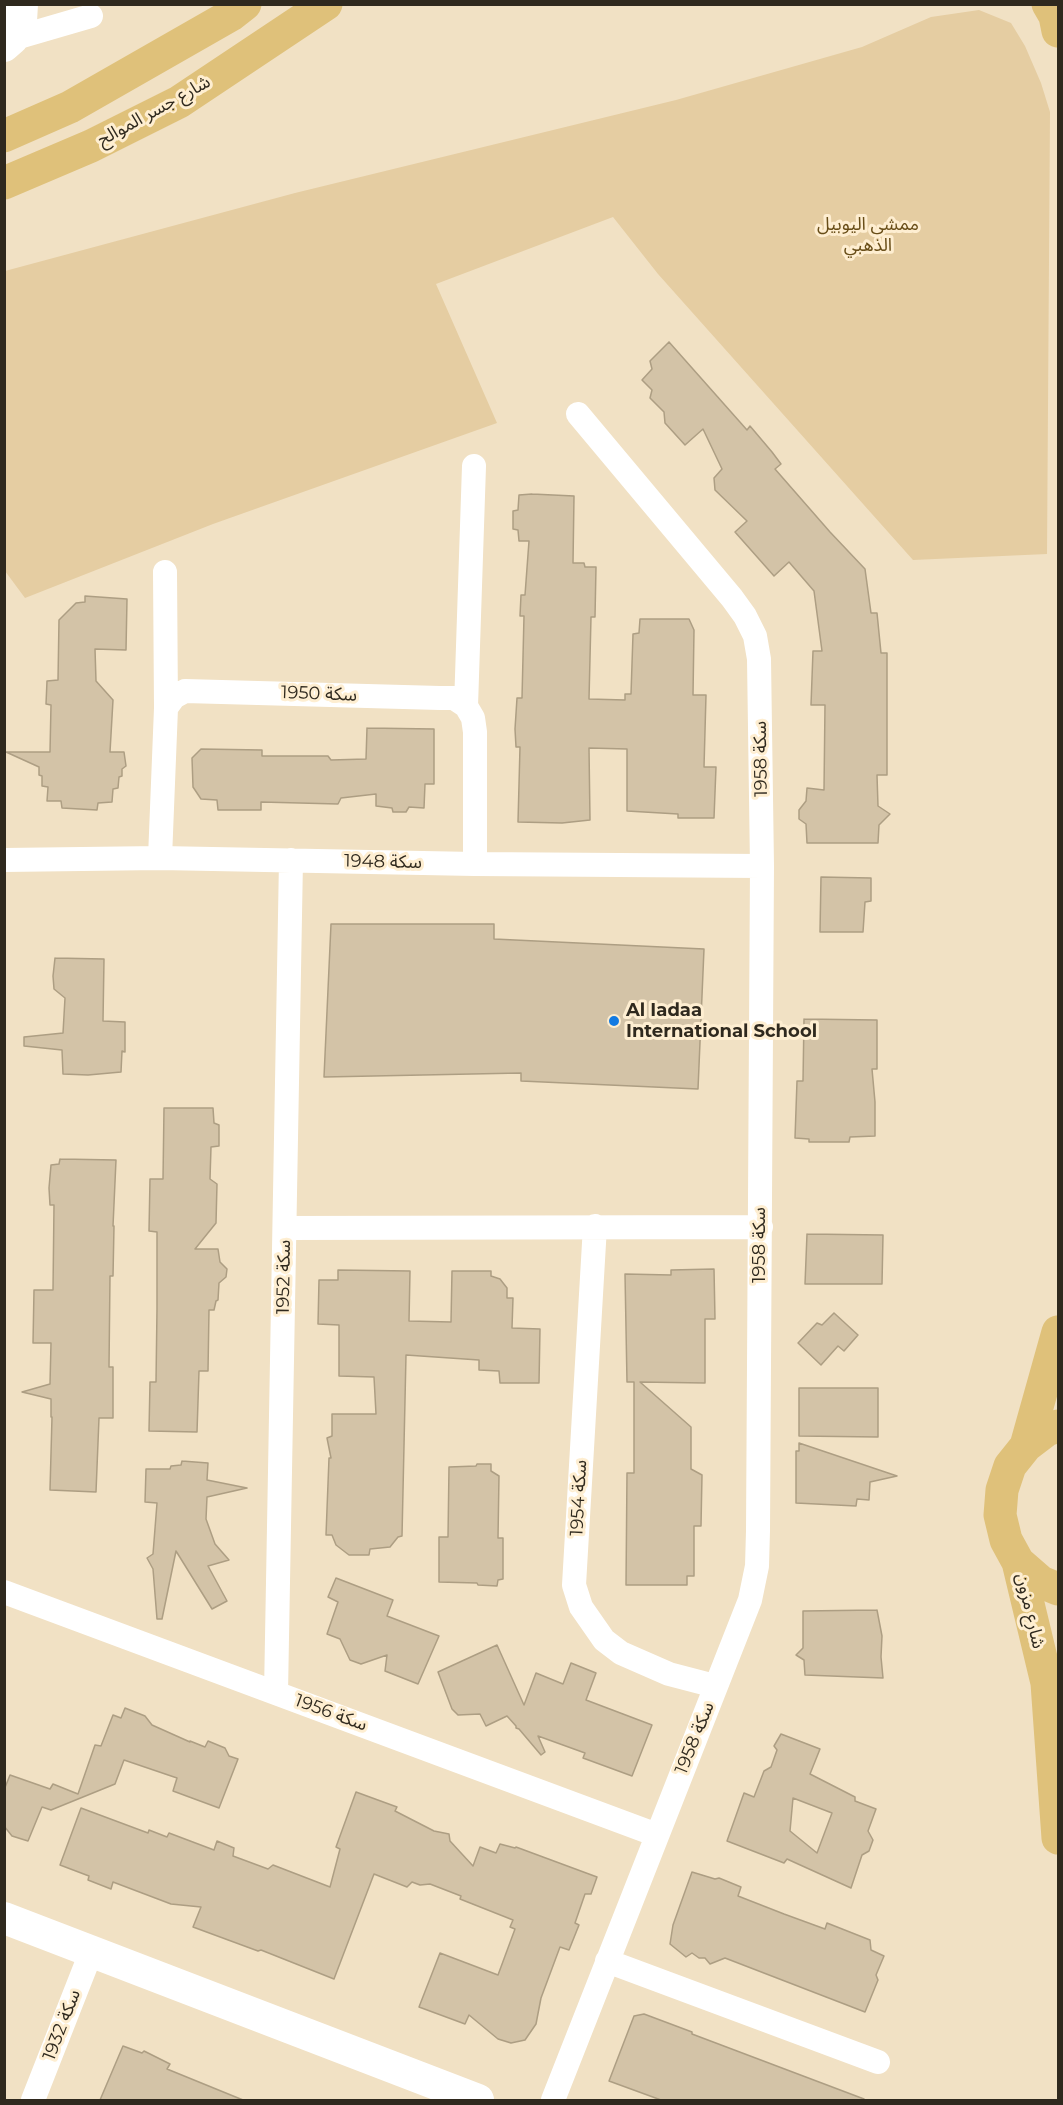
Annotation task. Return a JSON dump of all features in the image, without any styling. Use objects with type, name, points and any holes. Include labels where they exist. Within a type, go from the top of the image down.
[{"type":"main road","name":"شارع جسر الموالح","points":[[4,183],[91,146],[179,102],[326,4]]},
{"type":"main road","points":[[243,60],[342,4]]},
{"type":"main road","points":[[1048,4],[1055,16],[1059,31]]},
{"type":"main road","points":[[4,136],[70,107],[239,8]]},
{"type":"main road","points":[[1026,1446],[1059,1332]]},
{"type":"main road","points":[[1059,1426],[1047,1430],[1026,1446],[1010,1466],[1002,1490],[1000,1507],[1006,1540],[1018,1562],[1041,1582],[1059,1589]]},
{"type":"main road","name":"شارع مزون","points":[[1018,1562],[1047,1683],[1059,1838]]},
{"type":"street","points":[[8,43],[21,21],[22,4]]},
{"type":"street","points":[[8,43],[91,16]]},
{"type":"street","name":"سكة 1958","points":[[553,2100],[750,1600],[757,1566],[762,866],[759,659],[755,636],[745,616],[732,598],[578,414]]},
{"type":"street","points":[[474,466],[466,705],[473,718],[475,732],[475,864]]},
{"type":"street","points":[[160,858],[166,708],[165,572]]},
{"type":"street","name":"سكة 1950","points":[[166,708],[174,697],[185,691],[454,698],[466,705]]},
{"type":"street","name":"سكة 1948","points":[[4,860],[160,858],[475,864],[762,866]]},
{"type":"street","name":"سكة 1952","points":[[276,1693],[291,860]]},
{"type":"street","name":"سكة 1954","points":[[595,1226],[574,1585],[581,1607],[604,1640],[621,1653],[669,1674],[716,1686]]},
{"type":"street","points":[[285,1228],[760,1227]]},
{"type":"street","name":"سكة 1956","points":[[4,1592],[657,1834]]},
{"type":"street","points":[[4,1918],[478,2100]]},
{"type":"street","name":"سكة 1932","points":[[33,2100],[92,1950]]},
{"type":"street","points":[[607,1961],[878,2062]]},
{"type":"green space","name":"ممشى اليوبيل الذهبي","points":[[979,10],[1011,23],[1025,46],[1041,83],[1050,112],[1047,554],[913,560],[658,274],[613,217],[436,284],[497,423],[213,524],[25,598],[5,571],[5,271],[295,193],[676,100],[862,47],[931,17]]},
{"type":"building","points":[[669,342],[747,430],[750,426],[781,464],[775,469],[865,569],[871,613],[877,613],[881,653],[887,653],[887,775],[877,775],[878,806],[890,814],[879,825],[878,843],[807,843],[806,824],[799,819],[799,810],[806,801],[807,788],[824,790],[825,705],[811,705],[813,651],[822,651],[814,591],[789,562],[774,576],[735,532],[747,521],[715,490],[714,478],[722,469],[703,429],[685,445],[665,423],[664,412],[650,398],[652,390],[642,380],[652,369],[650,361]]},
{"type":"building","points":[[519,495],[574,496],[573,563],[584,563],[585,567],[596,567],[595,617],[591,617],[589,699],[625,700],[625,694],[631,694],[633,634],[639,633],[640,619],[689,619],[694,630],[693,695],[706,695],[704,767],[716,767],[714,818],[678,818],[678,814],[627,811],[627,749],[589,748],[590,820],[562,823],[518,822],[520,747],[516,747],[515,729],[517,698],[522,698],[524,616],[520,616],[521,595],[525,595],[529,541],[519,541],[518,530],[513,529],[513,511],[518,510]]},
{"type":"building","points":[[85,596],[127,599],[126,650],[95,649],[96,681],[113,700],[110,752],[124,752],[126,766],[122,769],[122,776],[119,777],[118,788],[113,789],[112,802],[98,803],[97,810],[62,808],[61,801],[47,801],[48,787],[42,786],[39,767],[6,752],[50,752],[51,705],[46,704],[47,681],[58,680],[59,620],[76,603],[85,602]]},
{"type":"building","points":[[367,728],[434,729],[434,784],[425,784],[424,808],[409,807],[406,812],[393,812],[392,808],[376,806],[376,794],[341,798],[338,804],[261,802],[261,810],[218,810],[217,800],[201,799],[193,787],[192,758],[201,749],[262,750],[262,756],[328,756],[331,760],[366,759]]},
{"type":"building","points":[[821,877],[871,878],[871,901],[865,902],[863,932],[820,932]]},
{"type":"building","points":[[331,924],[494,924],[494,939],[704,949],[698,1089],[521,1081],[521,1073],[324,1077]]},
{"type":"building","points":[[55,958],[104,959],[103,1021],[125,1022],[125,1052],[122,1051],[121,1072],[88,1075],[63,1074],[62,1050],[24,1046],[24,1037],[63,1033],[65,998],[54,989]]},
{"type":"building","points":[[804,1019],[877,1020],[877,1069],[872,1069],[875,1136],[850,1137],[849,1142],[809,1142],[809,1139],[795,1138],[797,1081],[803,1081]]},
{"type":"building","points":[[164,1108],[213,1108],[214,1123],[219,1125],[219,1146],[211,1147],[210,1179],[217,1184],[216,1223],[195,1249],[218,1249],[220,1262],[227,1269],[226,1277],[219,1283],[218,1300],[214,1310],[209,1310],[208,1371],[199,1371],[197,1432],[149,1431],[150,1382],[156,1382],[157,1309],[157,1232],[149,1231],[150,1179],[163,1179]]},
{"type":"building","points":[[60,1159],[116,1160],[113,1276],[110,1276],[109,1367],[113,1367],[113,1418],[99,1418],[96,1492],[50,1490],[51,1399],[22,1392],[50,1384],[51,1343],[33,1343],[34,1290],[53,1290],[54,1205],[50,1205],[49,1188],[51,1165],[59,1164]]},
{"type":"building","points":[[807,1234],[883,1235],[882,1284],[805,1284]]},
{"type":"building","points":[[714,1269],[715,1319],[705,1319],[705,1383],[640,1382],[691,1427],[691,1469],[702,1475],[701,1526],[694,1526],[694,1576],[687,1576],[687,1585],[626,1585],[627,1473],[634,1473],[634,1382],[627,1382],[625,1274],[671,1275],[671,1270]]},
{"type":"building","points":[[338,1270],[410,1271],[409,1321],[451,1322],[452,1271],[491,1271],[491,1276],[500,1279],[507,1288],[507,1298],[513,1298],[512,1328],[540,1329],[539,1383],[500,1383],[499,1371],[479,1370],[479,1360],[406,1355],[402,1536],[398,1537],[390,1547],[370,1549],[369,1555],[349,1555],[336,1545],[332,1535],[326,1535],[329,1458],[331,1458],[327,1438],[332,1436],[332,1414],[376,1414],[374,1377],[339,1376],[339,1325],[318,1324],[319,1280],[338,1280]]},
{"type":"building","points":[[834,1313],[858,1335],[844,1351],[838,1346],[821,1365],[798,1343],[817,1323],[822,1325]]},
{"type":"building","points":[[799,1388],[878,1388],[878,1437],[799,1436]]},
{"type":"building","points":[[799,1443],[897,1476],[870,1482],[869,1500],[857,1499],[856,1506],[796,1503],[796,1451],[799,1451]]},
{"type":"building","points":[[182,1461],[208,1463],[207,1480],[247,1488],[207,1497],[206,1519],[215,1544],[229,1560],[208,1566],[227,1601],[212,1609],[176,1551],[162,1619],[157,1619],[153,1569],[147,1558],[153,1554],[157,1503],[145,1502],[146,1469],[170,1469],[171,1466],[181,1465]]},
{"type":"building","points":[[477,1464],[491,1464],[491,1471],[499,1476],[498,1538],[503,1538],[503,1579],[498,1580],[497,1586],[439,1582],[439,1537],[448,1537],[449,1467],[476,1466]]},
{"type":"building","points":[[336,1578],[393,1600],[387,1616],[439,1636],[418,1684],[385,1671],[387,1655],[361,1664],[350,1660],[340,1639],[327,1634],[338,1602],[328,1597]]},
{"type":"building","points":[[877,1610],[882,1636],[883,1678],[805,1675],[804,1660],[796,1655],[803,1648],[803,1611]]},
{"type":"building","points":[[497,1645],[524,1705],[536,1673],[563,1684],[571,1663],[596,1673],[586,1700],[652,1725],[632,1776],[583,1758],[585,1753],[538,1736],[545,1752],[541,1755],[507,1716],[486,1726],[480,1714],[458,1715],[452,1709],[438,1672]]},
{"type":"building","points":[[125,1708],[145,1716],[152,1725],[190,1742],[205,1747],[208,1741],[225,1748],[229,1756],[238,1759],[219,1808],[173,1791],[177,1778],[124,1760],[115,1784],[51,1810],[42,1807],[28,1841],[12,1836],[4,1826],[4,1790],[10,1775],[50,1789],[53,1784],[78,1794],[95,1745],[101,1746],[113,1715],[121,1718]]},
{"type":"building","points":[[781,1734],[820,1749],[810,1774],[855,1797],[855,1801],[876,1809],[868,1831],[873,1840],[869,1851],[862,1855],[851,1888],[787,1859],[784,1863],[727,1841],[744,1793],[754,1797],[764,1771],[771,1767],[777,1750],[774,1746]],"holes":[[[793,1798],[832,1813],[817,1853],[790,1831]]]},
{"type":"building","points":[[356,1792],[397,1807],[395,1811],[434,1831],[449,1834],[450,1841],[473,1866],[480,1847],[496,1853],[500,1844],[516,1847],[597,1877],[591,1894],[585,1894],[575,1923],[579,1925],[569,1950],[560,1947],[541,1998],[536,2024],[525,2040],[511,2043],[498,2039],[469,2015],[465,2024],[419,2007],[440,1953],[498,1975],[515,1929],[510,1927],[513,1920],[460,1899],[461,1896],[430,1884],[420,1885],[412,1882],[407,1887],[374,1874],[334,1979],[261,1950],[258,1951],[193,1927],[201,1907],[171,1904],[113,1882],[111,1889],[88,1880],[89,1876],[60,1865],[81,1808],[148,1833],[149,1830],[167,1837],[169,1833],[214,1850],[217,1841],[234,1848],[233,1856],[268,1869],[273,1865],[330,1887],[340,1849],[336,1847]]},
{"type":"building","points":[[692,1872],[715,1879],[719,1878],[741,1887],[738,1896],[784,1914],[825,1929],[827,1923],[870,1940],[871,1950],[884,1956],[876,1975],[878,1980],[865,2012],[725,1958],[710,1964],[705,1958],[699,1958],[692,1953],[686,1957],[670,1944],[673,1925]]},
{"type":"building","points":[[644,2014],[864,2099],[661,2100],[609,2081],[634,2016]]},
{"type":"building","points":[[123,2046],[142,2053],[144,2051],[170,2064],[167,2069],[243,2100],[100,2100]]},
{"type":"place","name":"Al Iadaa International School","points":[[614,1021]]}]
